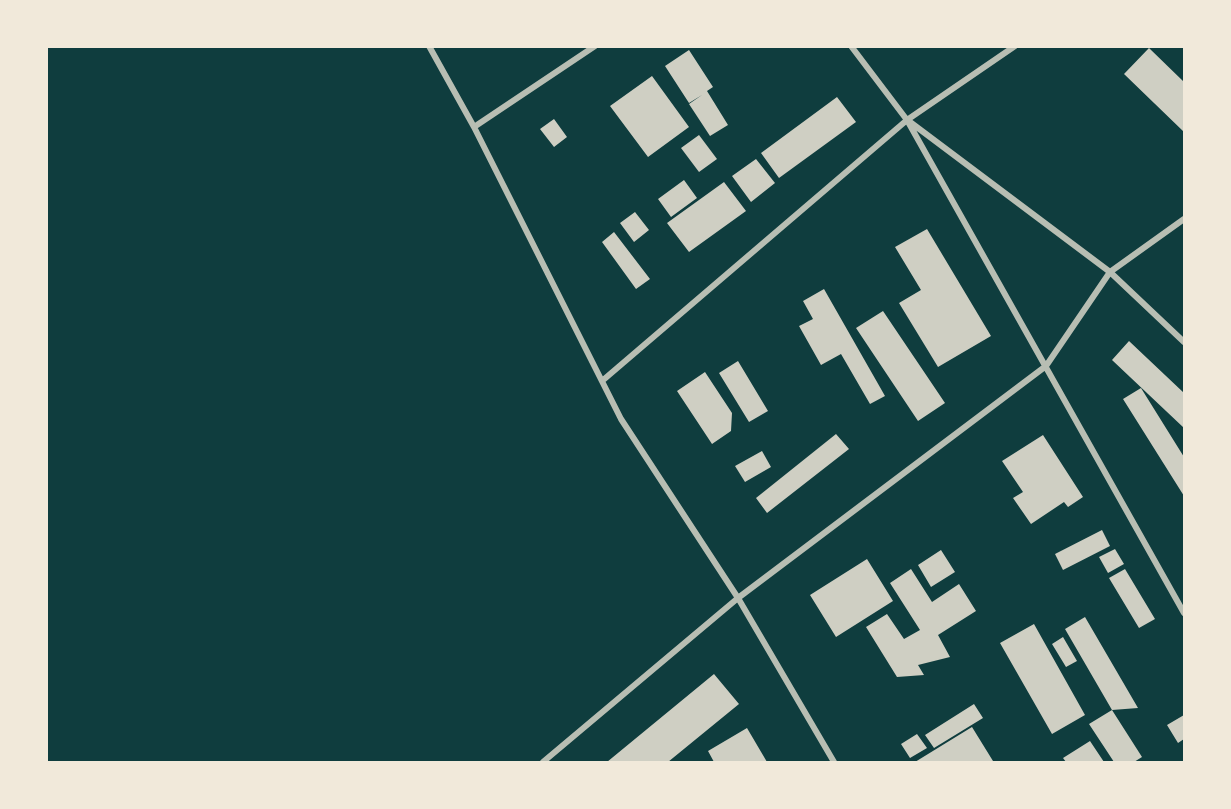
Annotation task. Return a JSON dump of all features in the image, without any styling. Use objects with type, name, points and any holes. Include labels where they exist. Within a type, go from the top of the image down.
[{"type":"street","points":[[429,46],[474,127],[621,419],[738,598],[834,762]]},
{"type":"street","points":[[474,127],[595,46]]},
{"type":"street","points":[[851,46],[907,120],[1185,614]]},
{"type":"street","points":[[602,381],[907,120],[1015,46]]},
{"type":"street","points":[[907,120],[1110,272],[1185,342]]},
{"type":"street","points":[[543,762],[738,598],[1046,366],[1110,272],[1185,219]]},
{"type":"building","points":[[1149,48],[1184,82],[1184,132],[1124,74]]},
{"type":"building","points":[[689,50],[713,87],[707,91],[728,125],[710,136],[689,104],[702,95],[689,103],[665,66]]},
{"type":"building","points":[[652,76],[689,127],[648,157],[610,106]]},
{"type":"building","points":[[837,97],[856,122],[779,178],[761,153]]},
{"type":"building","points":[[554,119],[567,137],[554,147],[540,129]]},
{"type":"building","points":[[699,135],[717,159],[699,172],[681,148]]},
{"type":"building","points":[[756,159],[775,183],[751,202],[732,176]]},
{"type":"building","points":[[684,180],[697,198],[671,217],[658,199]]},
{"type":"building","points":[[724,182],[746,211],[689,252],[667,223]]},
{"type":"building","points":[[635,212],[649,230],[634,242],[620,223]]},
{"type":"building","points":[[927,229],[991,336],[938,367],[899,303],[921,290],[895,247]]},
{"type":"building","points":[[614,232],[650,279],[636,289],[602,242]]},
{"type":"building","points":[[824,289],[885,396],[870,404],[841,354],[821,365],[799,326],[813,319],[803,301]]},
{"type":"building","points":[[883,311],[945,403],[918,421],[856,328]]},
{"type":"building","points":[[1129,341],[1184,393],[1184,428],[1112,360]]},
{"type":"building","points":[[738,361],[768,411],[749,422],[719,373]]},
{"type":"building","points":[[705,372],[732,413],[731,431],[712,444],[677,391]]},
{"type":"building","points":[[1141,388],[1184,457],[1184,496],[1123,399]]},
{"type":"building","points":[[836,434],[849,449],[767,513],[756,498]]},
{"type":"building","points":[[1043,435],[1083,497],[1068,507],[1064,502],[1031,524],[1013,498],[1023,492],[1002,461]]},
{"type":"building","points":[[762,451],[771,467],[745,482],[735,466]]},
{"type":"building","points":[[1102,530],[1110,546],[1063,570],[1055,554]]},
{"type":"building","points":[[1115,549],[1124,564],[1108,573],[1099,557]]},
{"type":"building","points":[[941,550],[955,572],[931,587],[918,565]]},
{"type":"building","points":[[867,559],[893,601],[836,637],[810,595]]},
{"type":"building","points":[[911,569],[932,602],[959,584],[976,611],[938,635],[950,657],[918,665],[924,675],[897,677],[866,627],[887,614],[904,639],[920,630],[890,583]]},
{"type":"building","points":[[1125,569],[1155,619],[1139,628],[1109,578]]},
{"type":"building","points":[[1085,617],[1138,708],[1112,710],[1065,629]]},
{"type":"building","points":[[1034,624],[1085,715],[1052,734],[1000,643]]},
{"type":"building","points":[[1063,637],[1077,661],[1066,667],[1052,644]]},
{"type":"building","points":[[714,674],[739,704],[668,762],[607,762]]},
{"type":"building","points":[[974,704],[983,718],[934,748],[925,735]]},
{"type":"building","points":[[1112,710],[1142,757],[1134,762],[1114,762],[1089,724]]},
{"type":"building","points":[[1184,715],[1184,739],[1178,743],[1167,725]]},
{"type":"building","points":[[972,727],[993,761],[915,762]]},
{"type":"building","points":[[747,728],[767,762],[714,762],[708,751]]},
{"type":"building","points":[[917,734],[927,748],[910,758],[901,744]]},
{"type":"building","points":[[1090,741],[1104,762],[1066,762],[1063,758]]}]
